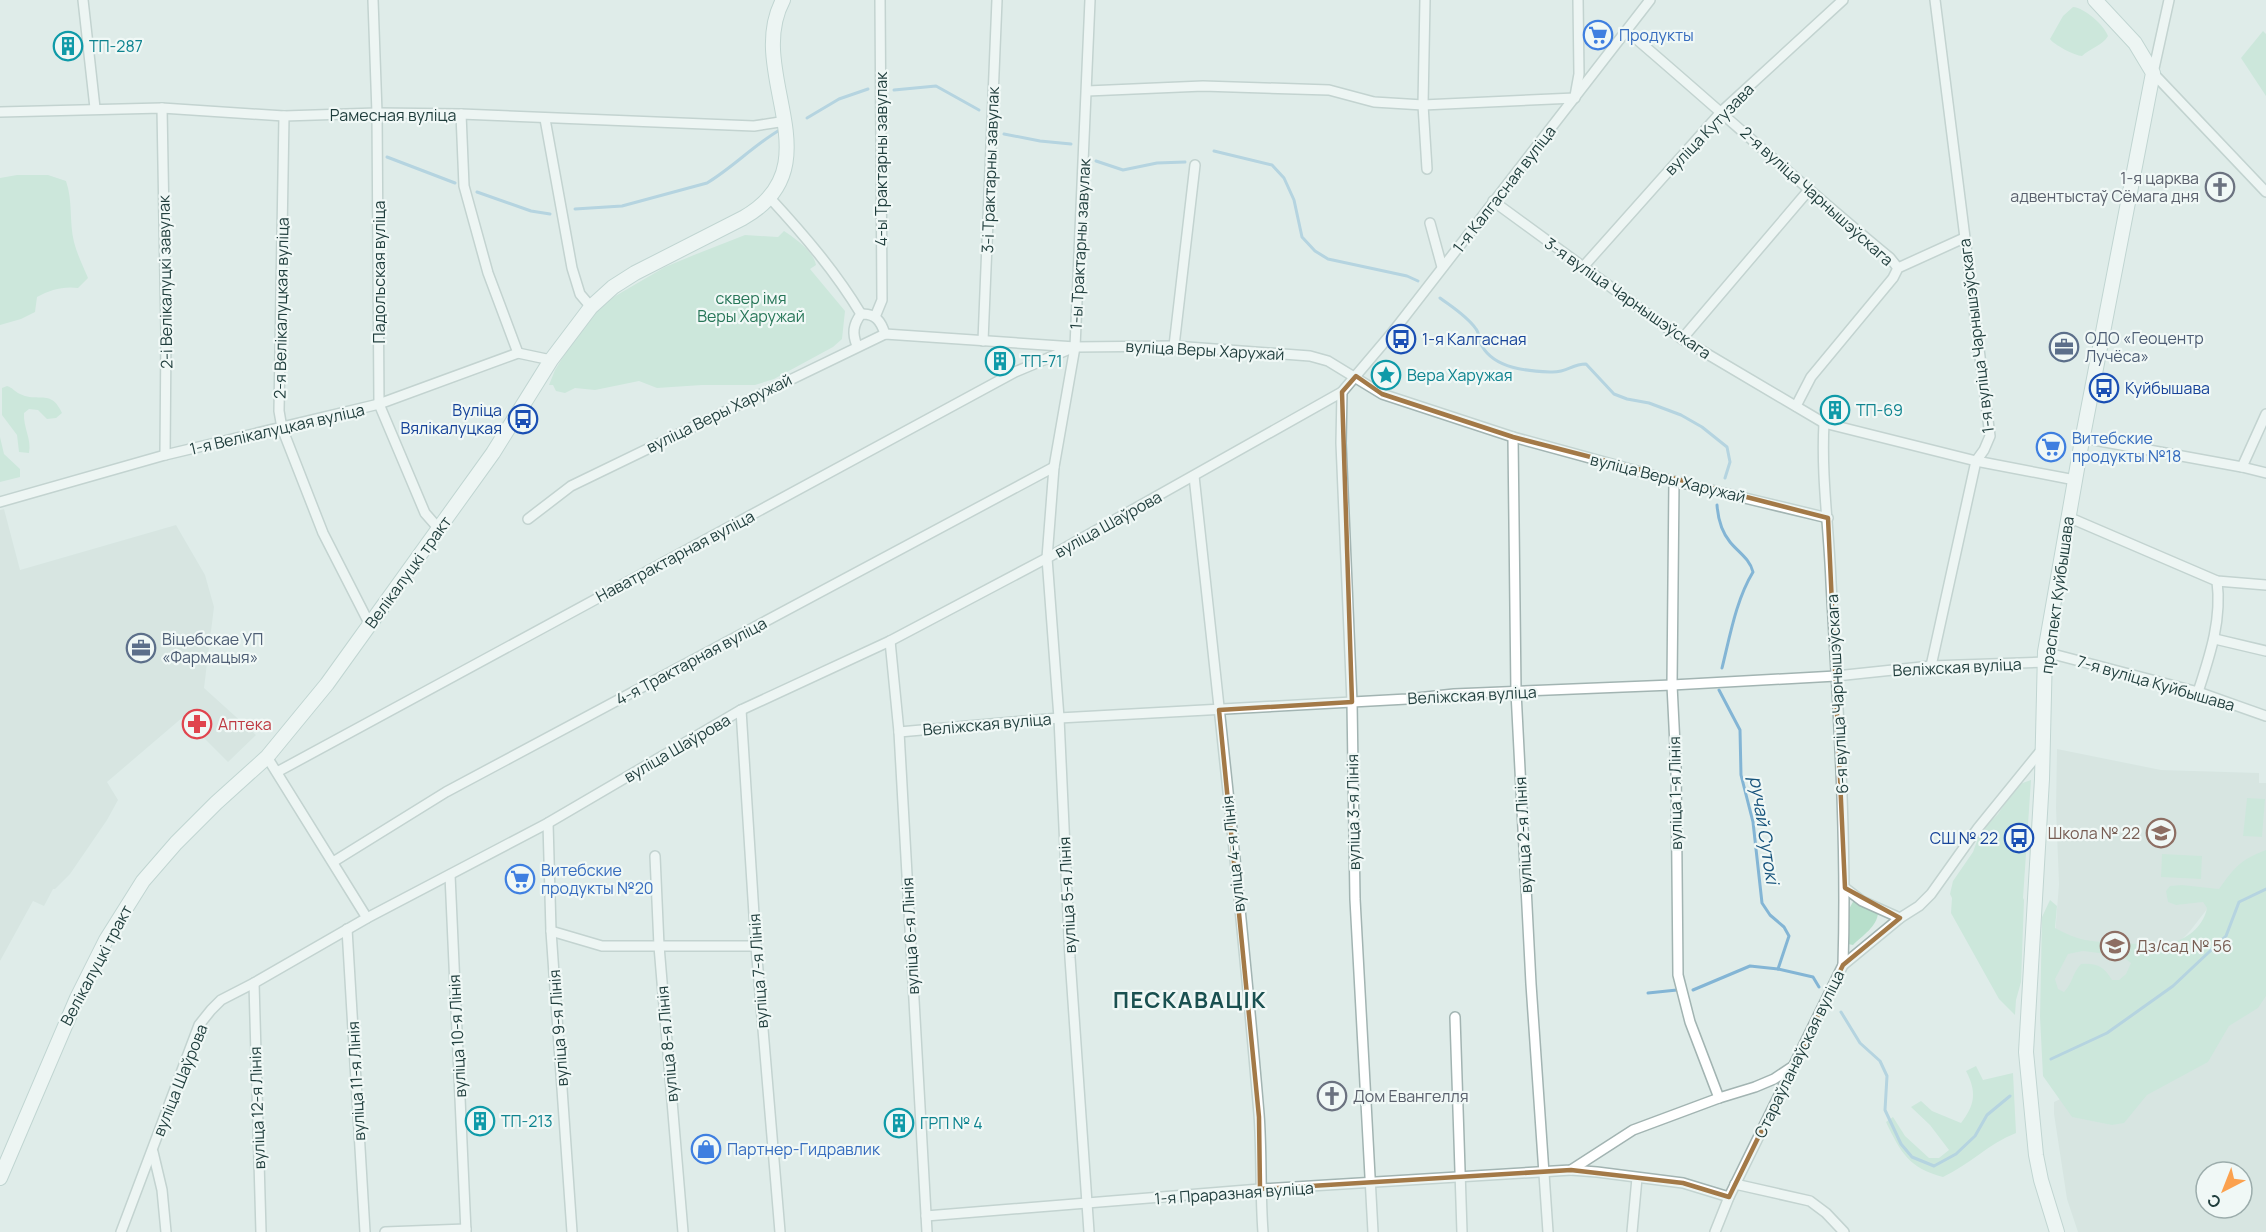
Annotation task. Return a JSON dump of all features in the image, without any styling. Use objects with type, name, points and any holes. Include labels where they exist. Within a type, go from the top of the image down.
[{"type":"street","points":[[83,0],[95,108]]},
{"type":"street","name":"Падольская вуліца","points":[[374,0],[380,404],[425,513],[439,529]]},
{"type":"street","name":"Велікалуцкі тракт","points":[[0,1178],[77,998],[120,916],[143,881],[176,843],[216,803],[267,757],[327,684],[499,444],[551,360],[591,307],[612,287],[757,210],[770,198],[780,182],[788,140],[786,121],[775,76],[772,46],[776,17],[783,0]]},
{"type":"street","name":"4-ы Трактарны завулак","points":[[875,317],[882,300],[880,0]]},
{"type":"street","name":"3-і Трактарны завулак","points":[[984,341],[997,0]]},
{"type":"street","name":"1-ы Трактарны завулак","points":[[1047,558],[1054,467],[1075,347],[1090,0]]},
{"type":"street","points":[[1425,0],[1423,105],[1427,169]]},
{"type":"street","points":[[1087,91],[1203,86],[1329,90],[1374,102],[1423,105],[1575,98],[1579,74],[1578,0]]},
{"type":"street","name":"1-я Калгасная вуліца","points":[[1356,376],[1650,0]]},
{"type":"street","name":"вуліца Кутузава","points":[[1583,267],[1722,111],[1843,0]]},
{"type":"street","name":"1-я вуліца Чарнышэўскага","points":[[1931,666],[1976,460],[1984,450],[1990,436],[1935,0]]},
{"type":"street","points":[[2095,0],[2135,43],[2152,73],[2266,192]]},
{"type":"street","name":"праспект Куйбышава","points":[[2057,1232],[2036,1155],[2026,1052],[2043,748],[2045,657],[2068,517],[2152,73],[2169,0]]},
{"type":"street","name":"2-я вуліца Чарнышэўскага","points":[[1627,31],[1722,111],[1808,190],[1890,258],[1898,268]]},
{"type":"street","name":"Рамесная вуліца","points":[[0,112],[162,108],[284,116],[377,113],[461,114],[754,126],[786,121]]},
{"type":"street","name":"2-і Велікалуцкі завулак","points":[[162,108],[166,333],[165,455]]},
{"type":"street","points":[[461,114],[464,186],[488,273],[518,353],[551,360]]},
{"type":"street","name":"2-я Велікалуцкая вуліца","points":[[284,116],[279,411],[282,428],[323,533],[370,625]]},
{"type":"street","points":[[546,119],[572,268],[580,294],[591,307]]},
{"type":"street","points":[[1174,345],[1195,165]]},
{"type":"street","points":[[1682,339],[1808,190]]},
{"type":"street","points":[[770,198],[809,241],[843,285],[861,314]]},
{"type":"street","name":"3-я вуліца Чарнышэўскага","points":[[1493,201],[1682,339],[1824,423],[1976,460],[2075,480]]},
{"type":"street","points":[[1430,223],[1442,267]]},
{"type":"street","points":[[1796,406],[1811,377],[1893,278],[1898,268],[1964,238]]},
{"type":"street","points":[[857,346],[853,331],[855,322],[861,314],[869,313],[875,317],[882,324],[885,334]]},
{"type":"street","name":"вуліца Веры Харужай","points":[[528,519],[571,486],[885,334],[1075,347],[1174,345],[1310,356],[1328,361],[1356,376],[1366,386],[1382,394],[1513,437],[1674,481],[1828,518]]},
{"type":"street","name":"Наватрактарная вуліца","points":[[278,772],[1015,372],[1075,347]]},
{"type":"street","name":"1-я Велікалуцкая вуліца","points":[[0,502],[165,455],[380,404],[518,353]]},
{"type":"street","name":"вуліца Шаўрова","points":[[121,1232],[199,1025],[221,1000],[254,984],[367,918],[548,823],[741,710],[890,641],[1047,558],[1342,392],[1356,376]]},
{"type":"street","name":"вуліца 3-я Лінія","points":[[1342,392],[1341,454],[1352,702],[1355,899],[1373,1232]]},
{"type":"street","points":[[2242,467],[2266,414]]},
{"type":"street","name":"6-я вуліца Чарнышэўскага","points":[[1824,423],[1823,450],[1845,888],[1842,965]]},
{"type":"street","name":"вуліца 2-я Лінія","points":[[1513,437],[1516,692],[1548,1232]]},
{"type":"street","points":[[2083,438],[2266,473]]},
{"type":"street","name":"4-я Трактарная вуліца","points":[[333,862],[446,792],[1054,467]]},
{"type":"street","name":"вуліца 4-я Лінія","points":[[1194,476],[1259,1117],[1263,1232]]},
{"type":"street","name":"вуліца 1-я Лінія","points":[[1674,481],[1672,685],[1676,766],[1678,975],[1690,1022],[1719,1098]]},
{"type":"street","points":[[2068,517],[2217,580],[2266,585]]},
{"type":"street","name":"вуліца 5-я Лінія","points":[[1047,558],[1059,718],[1070,958],[1089,1232]]},
{"type":"street","points":[[2198,692],[2215,639],[2219,596],[2217,580]]},
{"type":"street","points":[[2215,639],[2266,651]]},
{"type":"street","name":"вуліца 6-я Лінія","points":[[890,641],[899,732],[927,1232]]},
{"type":"street","name":"Веліжская вуліца","points":[[899,732],[1059,718],[1454,694],[1836,676],[2045,657]]},
{"type":"street","name":"7-я вуліца Куйбышава","points":[[2045,657],[2198,692],[2266,716]]},
{"type":"street","name":"вуліца 7-я Лінія","points":[[741,710],[756,946],[780,1232]]},
{"type":"street","name":"Стараўланаўская вуліца","points":[[1715,1232],[1735,1184],[1842,965],[1900,918],[1919,906],[1943,878],[1977,828],[2043,748]]},
{"type":"street","points":[[267,757],[367,918]]},
{"type":"street","name":"вуліца 9-я Лінія","points":[[548,823],[551,931],[572,1232]]},
{"type":"street","name":"вуліца 8-я Лінія","points":[[655,856],[659,945],[683,1232]]},
{"type":"street","name":"вуліца 10-я Лінія","points":[[450,876],[466,1231]]},
{"type":"street","points":[[1845,888],[1862,901],[1900,918]]},
{"type":"street","name":"вуліца 11-я Лінія","points":[[347,929],[365,1232]]},
{"type":"street","points":[[551,931],[602,946],[756,946]]},
{"type":"street","name":"вуліца 12-я Лінія","points":[[254,984],[261,1232]]},
{"type":"street","points":[[1455,1017],[1462,1232]]},
{"type":"street","points":[[1571,1170],[1633,1130],[1719,1098],[1755,1088],[1774,1080],[1792,1067]]},
{"type":"street","points":[[152,1150],[162,1190],[166,1232]]},
{"type":"street","points":[[1571,1170],[1683,1184],[1729,1197]]},
{"type":"street","name":"1-я Праразная вуліца","points":[[926,1216],[1260,1189],[1571,1170]]},
{"type":"street","points":[[1632,1232],[1637,1178]]},
{"type":"street","points":[[1735,1184],[1810,1201],[1826,1213],[1844,1232]]},
{"type":"street","points":[[385,1232],[466,1231]]},
{"type":"highlighted area","points":[[1356,376],[1382,394],[1513,437],[1828,518],[1845,888],[1900,918],[1843,965],[1729,1197],[1683,1183],[1571,1170],[1260,1189],[1259,1117],[1219,710],[1352,702],[1342,392]]},
{"type":"shaded area","points":[[4,509],[20,570],[176,525],[205,575],[214,607],[204,688],[256,735],[228,762],[183,717],[107,782],[118,800],[107,820],[70,874],[53,889],[44,906],[33,901],[0,961],[0,510]]},
{"type":"shaded area","name":"Школа № 22","points":[[2057,749],[2161,770],[2259,773],[2259,783],[2266,783],[2266,858],[2211,904],[2190,931],[2162,960],[2049,1013],[2059,884],[2056,808]]},
{"type":"shaded area","points":[[2266,982],[2266,1232],[2078,1232],[2067,1199],[2054,1102],[2150,1056]]},
{"type":"green space","points":[[2073,7],[2083,10],[2094,18],[2108,36],[2082,56],[2064,49],[2050,39],[2063,16]]},
{"type":"green space","points":[[2263,31],[2266,34],[2266,96],[2241,58]]},
{"type":"green space","points":[[17,175],[48,175],[66,181],[70,196],[74,242],[88,278],[78,288],[57,289],[37,297],[35,312],[0,325],[0,178]]},
{"type":"green space","name":"сквер імя Веры Харужай","points":[[784,231],[812,255],[816,265],[810,269],[845,311],[842,339],[833,347],[774,379],[755,385],[657,388],[639,381],[595,390],[575,388],[565,393],[556,391],[553,385],[549,385],[555,370],[574,339],[605,302],[665,267],[694,255],[745,235],[778,237]]},
{"type":"green space","points":[[7,386],[27,396],[49,398],[58,405],[62,413],[56,418],[47,419],[38,410],[29,409],[24,413],[29,453],[19,452],[17,435],[2,415],[2,388]]},
{"type":"green space","points":[[0,437],[4,454],[20,469],[20,477],[0,482]]},
{"type":"green space","points":[[2031,780],[2023,898],[2021,982],[2015,1015],[1999,999],[1951,913],[1950,894],[1953,881],[1973,852],[1981,830],[1998,814],[2017,785]]},
{"type":"green space","points":[[2247,798],[2265,799],[2262,837],[2243,836]]},
{"type":"green space","points":[[2266,850],[2266,996],[2258,1008],[2229,1026],[2208,1062],[2147,1095],[2124,1123],[2112,1125],[2072,1117],[2043,1076],[2040,1017],[2042,917],[2050,900],[2057,906],[2055,928],[2078,938],[2129,944],[2173,942],[2195,930],[2203,920],[2207,908],[2203,902],[2176,905],[2168,902],[2166,891],[2170,886],[2219,889],[2239,865]],"holes":[[[2083,951],[2122,956],[2131,963],[2126,974],[2119,980],[2112,980],[2099,966],[2081,964],[2064,992],[2058,989],[2055,979],[2068,954]]]},
{"type":"green space","points":[[2162,854],[2202,856],[2201,879],[2161,877]]},
{"type":"green space","points":[[1854,900],[1878,912],[1872,926],[1853,945],[1848,944],[1847,940],[1849,909]]},
{"type":"green space","points":[[1976,1066],[1983,1080],[2013,1073],[2016,1133],[1943,1177],[1922,1169],[1907,1158],[1886,1122],[1893,1117],[1905,1136],[1929,1158],[1939,1158],[1949,1150],[1930,1125],[1911,1107],[1921,1101],[1932,1111],[1961,1123],[1973,1098],[1972,1085],[1966,1071]]},
{"type":"waterway","name":"ручай Сутокі","points":[[894,90],[936,86],[979,110]]},
{"type":"waterway","name":"ручай Сутокі","points":[[807,118],[839,99],[868,89]]},
{"type":"waterway","name":"ручай Сутокі","points":[[575,209],[622,206],[707,183],[778,131]]},
{"type":"waterway","name":"ручай Сутокі","points":[[1004,134],[1071,144]]},
{"type":"waterway","name":"ручай Сутокі","points":[[1214,151],[1272,165],[1284,178],[1294,200],[1302,237],[1315,251],[1328,259],[1407,276],[1418,281]]},
{"type":"waterway","name":"ручай Сутокі","points":[[387,157],[455,183]]},
{"type":"waterway","name":"ручай Сутокі","points":[[1096,161],[1123,170],[1157,163],[1185,162]]},
{"type":"waterway","name":"ручай Сутокі","points":[[477,192],[531,211],[550,214]]},
{"type":"waterway","name":"ручай Сутокі","points":[[1440,298],[1468,320],[1477,331],[1481,344],[1488,354],[1503,364],[1550,372],[1586,364],[1614,394],[1649,403],[1681,415],[1702,427],[1727,447],[1730,462],[1725,478]]},
{"type":"waterway","name":"ручай Сутокі","points":[[1717,505],[1724,534],[1747,559],[1753,572],[1738,606],[1722,668]]},
{"type":"waterway","name":"ручай Сутокі","points":[[1719,690],[1740,730],[1741,775],[1753,822],[1762,903],[1770,915],[1784,927],[1789,936],[1778,969]]},
{"type":"waterway","points":[[2051,1059],[2107,1033],[2173,986],[2226,936],[2239,902],[2266,889]]},
{"type":"waterway","points":[[1693,990],[1750,966],[1778,969],[1813,977],[1819,987]]},
{"type":"waterway","points":[[1648,993],[1677,990]]},
{"type":"waterway","points":[[1841,1012],[1860,1043],[1880,1061],[1887,1076],[1885,1110],[1901,1144],[1912,1157],[1934,1166],[1956,1154],[1975,1136],[1987,1115],[2010,1096]]},
{"type":"place","name":"Продукты","points":[[1598,35]]},
{"type":"place","name":"ТП-287","points":[[68,46]]},
{"type":"place","name":"1-я царква адвентыстаў Сёмага дня","points":[[2220,187]]},
{"type":"place","name":"1-я Калгасная","points":[[1401,339]]},
{"type":"place","name":"ОДО «Геоцентр Лучёса»","points":[[2064,347]]},
{"type":"place","name":"ТП-71","points":[[1000,361]]},
{"type":"place","name":"Вера Харужая","points":[[1386,375]]},
{"type":"place","name":"Куйбышава","points":[[2104,388]]},
{"type":"place","name":"ТП-69","points":[[1835,410]]},
{"type":"place","name":"Вуліца Вялікалуцкая","points":[[523,419]]},
{"type":"place","name":"Витебские продукты №18","points":[[2051,447]]},
{"type":"place","name":"Віцебскае УП «Фармацыя»","points":[[141,648]]},
{"type":"place","name":"Аптека","points":[[197,724]]},
{"type":"place","name":"Школа № 22","points":[[2161,833]]},
{"type":"place","name":"СШ № 22","points":[[2019,838]]},
{"type":"place","name":"Витебские продукты №20","points":[[520,879]]},
{"type":"place","name":"Дз/сад № 56","points":[[2115,946]]},
{"type":"place","name":"Дом Евангелля","points":[[1332,1096]]},
{"type":"place","name":"ТП-213","points":[[480,1121]]},
{"type":"place","name":"ГРП № 4","points":[[899,1123]]},
{"type":"place","name":"Партнер-Гидравлик","points":[[706,1149]]},
{"type":"district","name":"ПЕСКАВАЦІК","points":[[1190,1000]]}]
